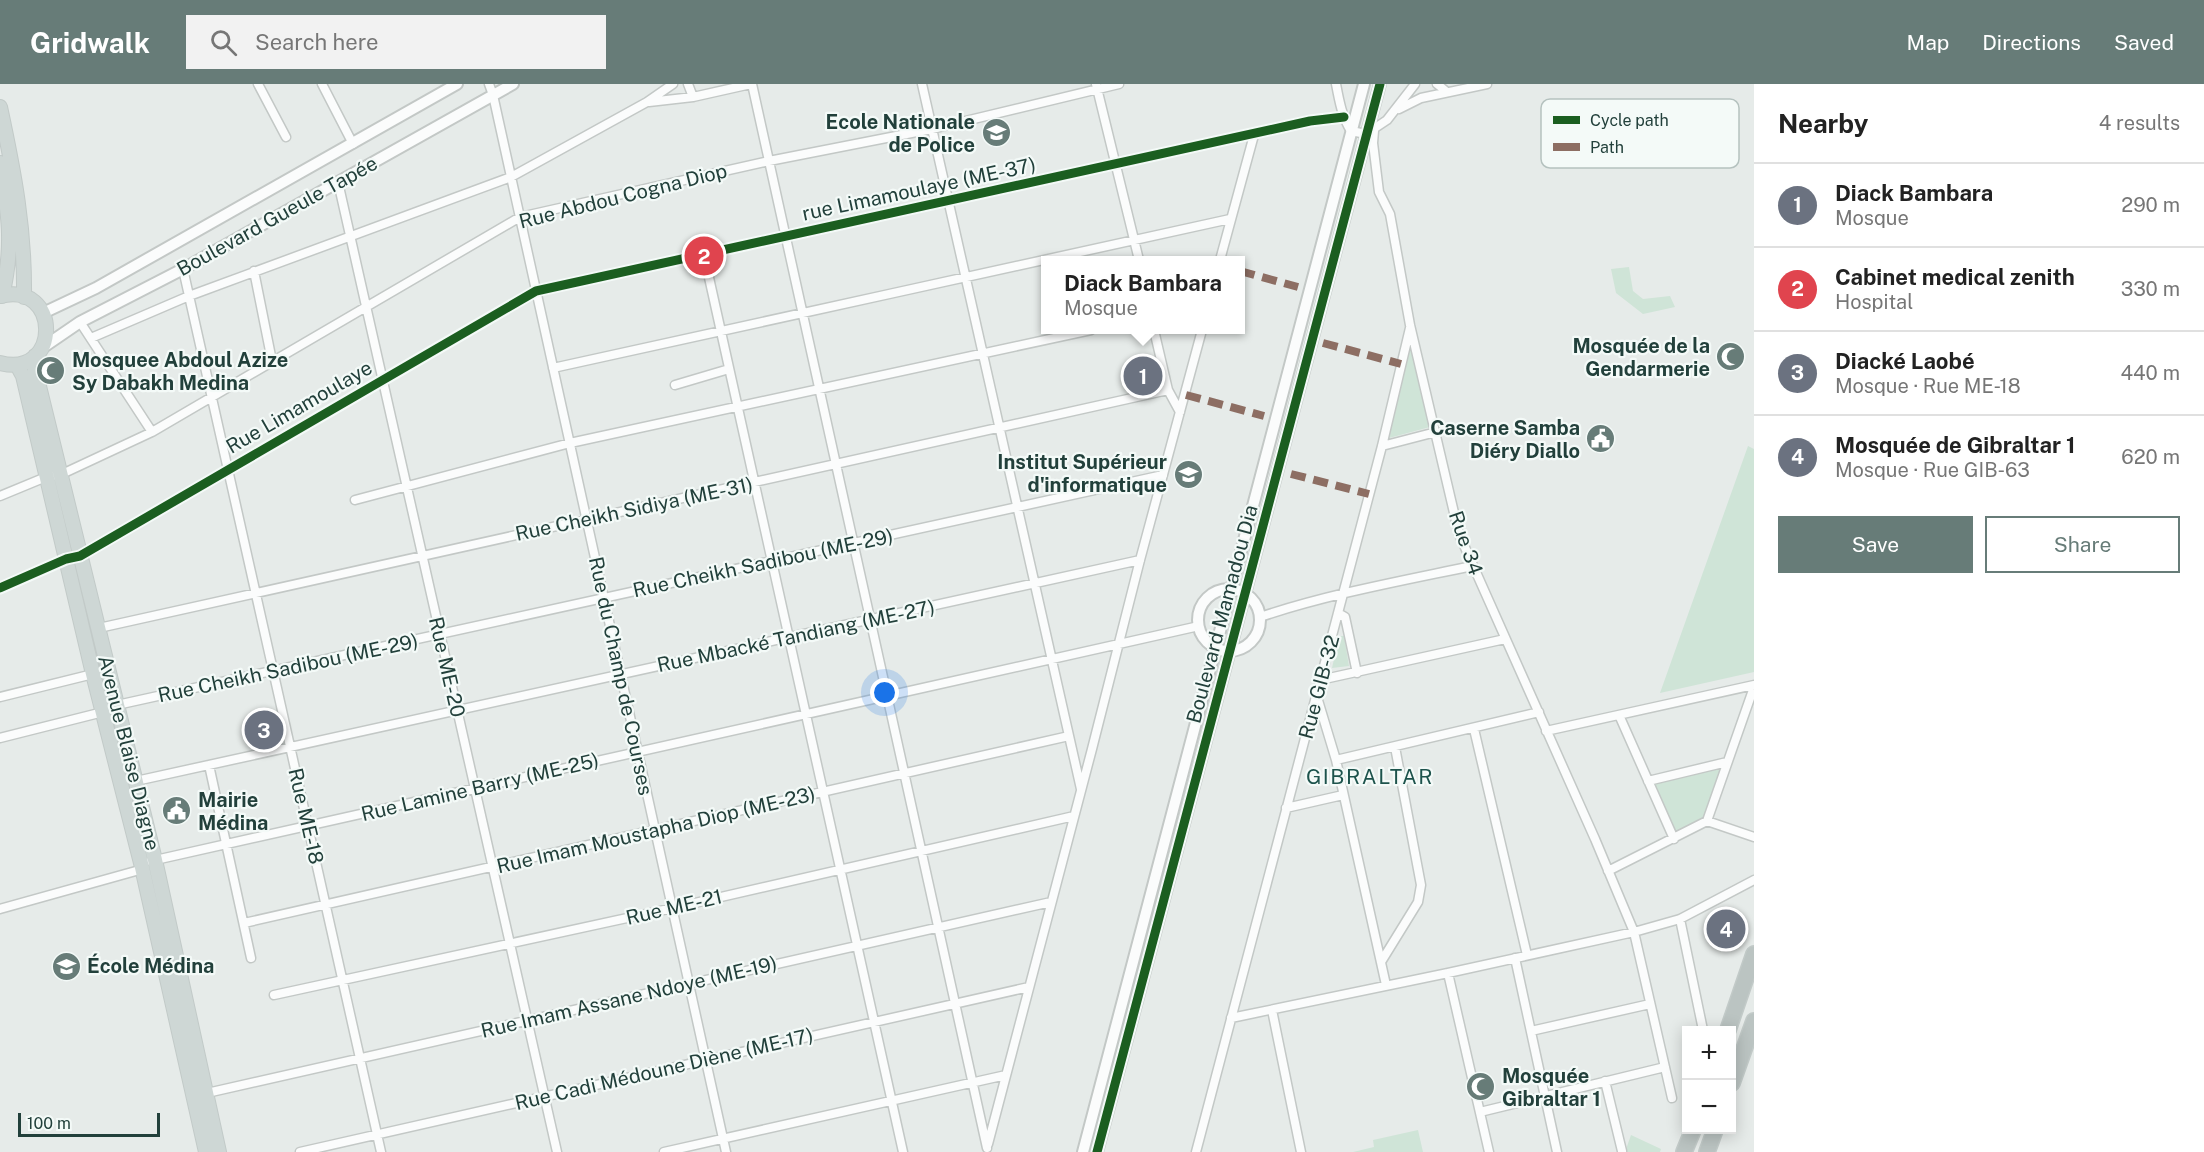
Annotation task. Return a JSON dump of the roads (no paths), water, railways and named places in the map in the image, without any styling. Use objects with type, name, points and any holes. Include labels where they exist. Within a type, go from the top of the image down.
[{"type":"highway","points":[[1729,1026],[1754,954]]},
{"type":"highway","points":[[1732,1080],[1754,1021]]},
{"type":"highway","points":[[1684,1152],[1691,1134]]},
{"type":"highway","points":[[1707,1152],[1714,1134]]},
{"type":"main road","points":[[0,107],[19,201],[24,255],[24,297]]},
{"type":"main road","points":[[0,163],[10,241],[9,266],[1,296],[24,297],[35,303],[43,313]]},
{"type":"main road","name":"Avenue Blaise Diagne","points":[[43,313],[47,328],[46,338],[39,352],[35,370],[46,477],[93,674],[147,864],[207,1093],[219,1152]]},
{"type":"main road","points":[[6,365],[39,352]]},
{"type":"main road","name":"Avenue Blaise Diagne","points":[[6,365],[23,376],[38,408],[62,474],[135,781],[147,864],[206,1152]]},
{"type":"street","points":[[258,84],[286,137]]},
{"type":"street","points":[[322,84],[353,144]]},
{"type":"street","name":"Boulevard Gueule Tapée","points":[[43,313],[96,288],[457,84]]},
{"type":"street","name":"Rue du Champ de Courses","points":[[489,84],[512,177],[726,1152]]},
{"type":"street","name":"Boulevard Gueule Tapée","points":[[39,352],[80,321],[183,269],[513,84]]},
{"type":"street","points":[[91,338],[254,271],[512,177],[647,102],[673,84]]},
{"type":"street","points":[[688,84],[693,98]]},
{"type":"street","points":[[647,102],[693,98],[752,84],[986,1150]]},
{"type":"street","points":[[922,84],[1081,790]]},
{"type":"street","name":"Rue Abdou Cogna Diop","points":[[0,496],[46,477],[62,474],[152,432],[520,217],[769,161],[932,129],[1097,86],[1119,84]]},
{"type":"street","points":[[1336,84],[1344,117],[1351,131],[1370,133],[1393,112],[1415,84]]},
{"type":"street","name":"Boulevard Mamadou Dia","points":[[1083,1152],[1364,84]]},
{"type":"street","name":"Boulevard Mamadou Dia","points":[[1097,1152],[1370,133],[1380,84]]},
{"type":"street","points":[[1437,84],[1447,92]]},
{"type":"street","points":[[1393,112],[1421,98],[1487,84]]},
{"type":"street","points":[[1097,86],[1138,256]]},
{"type":"street","name":"rue Limamoulaye (ME-37)","points":[[537,291],[1310,121],[1344,117]]},
{"type":"street","name":"Rue 34","points":[[1370,133],[1379,192],[1390,214],[1410,325],[1459,534],[1634,932],[1672,1098]]},
{"type":"street","points":[[1222,256],[1254,135]]},
{"type":"street","name":"Rue ME-20","points":[[338,182],[557,1152]]},
{"type":"street","points":[[1059,256],[1230,219]]},
{"type":"street","points":[[704,255],[903,1152]]},
{"type":"street","points":[[553,368],[1041,260]]},
{"type":"street","name":"Rue ME-18","points":[[183,269],[381,1152]]},
{"type":"street","points":[[254,271],[272,361]]},
{"type":"street","name":"Rue Limamoulaye","points":[[0,588],[66,559],[80,556],[537,291]]},
{"type":"street","points":[[80,321],[152,432]]},
{"type":"street","name":"Rue GIB-32","points":[[1196,1152],[1382,446],[1410,325]]},
{"type":"street","points":[[355,500],[570,443],[1073,334]]},
{"type":"street","points":[[1155,334],[1168,390],[1180,412]]},
{"type":"street","points":[[986,1150],[1201,334]]},
{"type":"street","points":[[675,385],[729,369]]},
{"type":"street","name":"Rue Cheikh Sidiya (ME-31)","points":[[99,628],[1168,390]]},
{"type":"street","points":[[1382,446],[1436,432]]},
{"type":"street","name":"Rue Cheikh Sadibou (ME-29)","points":[[117,705],[1163,475]]},
{"type":"street","name":"Rue Mbacké Tandiang (ME-27)","points":[[135,781],[1140,560]]},
{"type":"street","points":[[1260,617],[1299,604],[1472,566]]},
{"type":"street","points":[[1232,590],[1245,594],[1257,606],[1260,617],[1259,630],[1252,641],[1243,648],[1230,651],[1217,648],[1205,639],[1199,626],[1200,612],[1207,599],[1217,592],[1232,590]]},
{"type":"street","points":[[1338,613],[1345,616],[1357,673]]},
{"type":"street","name":"Rue Lamine Barry (ME-25)","points":[[0,909],[147,864],[225,844],[1118,646],[1199,626]]},
{"type":"street","points":[[1320,680],[1506,639]]},
{"type":"street","points":[[0,697],[93,674]]},
{"type":"street","points":[[1546,731],[1754,686]]},
{"type":"street","points":[[1608,871],[1707,821],[1754,686]]},
{"type":"street","points":[[1317,697],[1336,760],[1386,984]]},
{"type":"street","points":[[0,738],[103,712]]},
{"type":"street","points":[[1336,760],[1539,712]]},
{"type":"street","points":[[1619,715],[1674,839]]},
{"type":"street","points":[[1474,729],[1527,956]]},
{"type":"street","name":"Rue Imam Moustapha Diop (ME-23)","points":[[244,923],[1069,736]]},
{"type":"street","points":[[1381,962],[1418,902],[1421,885],[1395,747]]},
{"type":"street","points":[[1648,781],[1727,762]]},
{"type":"street","points":[[209,765],[251,958]]},
{"type":"street","points":[[1286,808],[1343,795]]},
{"type":"street","name":"Rue ME-21","points":[[274,995],[673,908],[1074,816]]},
{"type":"street","points":[[1707,821],[1754,837]]},
{"type":"street","points":[[1232,1018],[1634,932],[1680,919],[1754,880]]},
{"type":"street","name":"Rue Imam Assane Ndoye (ME-19)","points":[[207,1093],[1051,902]]},
{"type":"street","points":[[1680,919],[1702,1026]]},
{"type":"street","points":[[1515,958],[1557,1152]]},
{"type":"street","points":[[1448,973],[1489,1152]]},
{"type":"street","name":"Rue Cadi Médoune Diène (ME-17)","points":[[300,1152],[1029,987]]},
{"type":"street","points":[[1531,1031],[1650,1004]]},
{"type":"street","points":[[1272,1010],[1301,1152]]},
{"type":"street","points":[[1480,1112],[1665,1067]]},
{"type":"street","points":[[664,1152],[1006,1075]]},
{"type":"street","points":[[1605,1081],[1622,1151]]},
{"type":"place","name":"Ecole Nationale de Police","points":[[996,133]]},
{"type":"place","name":"Cabinet medical zenith","points":[[704,256]]},
{"type":"place","name":"Mosquée de la Gendarmerie","points":[[1731,357]]},
{"type":"place","name":"Mosquee Abdoul Azize Sy Dabakh Medina","points":[[51,371]]},
{"type":"place","name":"Diack Bambara","points":[[1143,376]]},
{"type":"place","name":"Caserne Samba Diéry Diallo","points":[[1601,439]]},
{"type":"place","name":"Institut Supérieur d'informatique","points":[[1188,474]]},
{"type":"place","name":"Diacké Laobé","points":[[264,730]]},
{"type":"place","name":"Mairie Médina","points":[[177,811]]},
{"type":"place","name":"Mosquée de Gibraltar 1","points":[[1726,929]]},
{"type":"place","name":"École Médina","points":[[66,966]]},
{"type":"place","name":"Mosquée Gibraltar 1","points":[[1481,1087]]},
{"type":"district","name":"GIBRALTAR","points":[[1370,776]]}]
